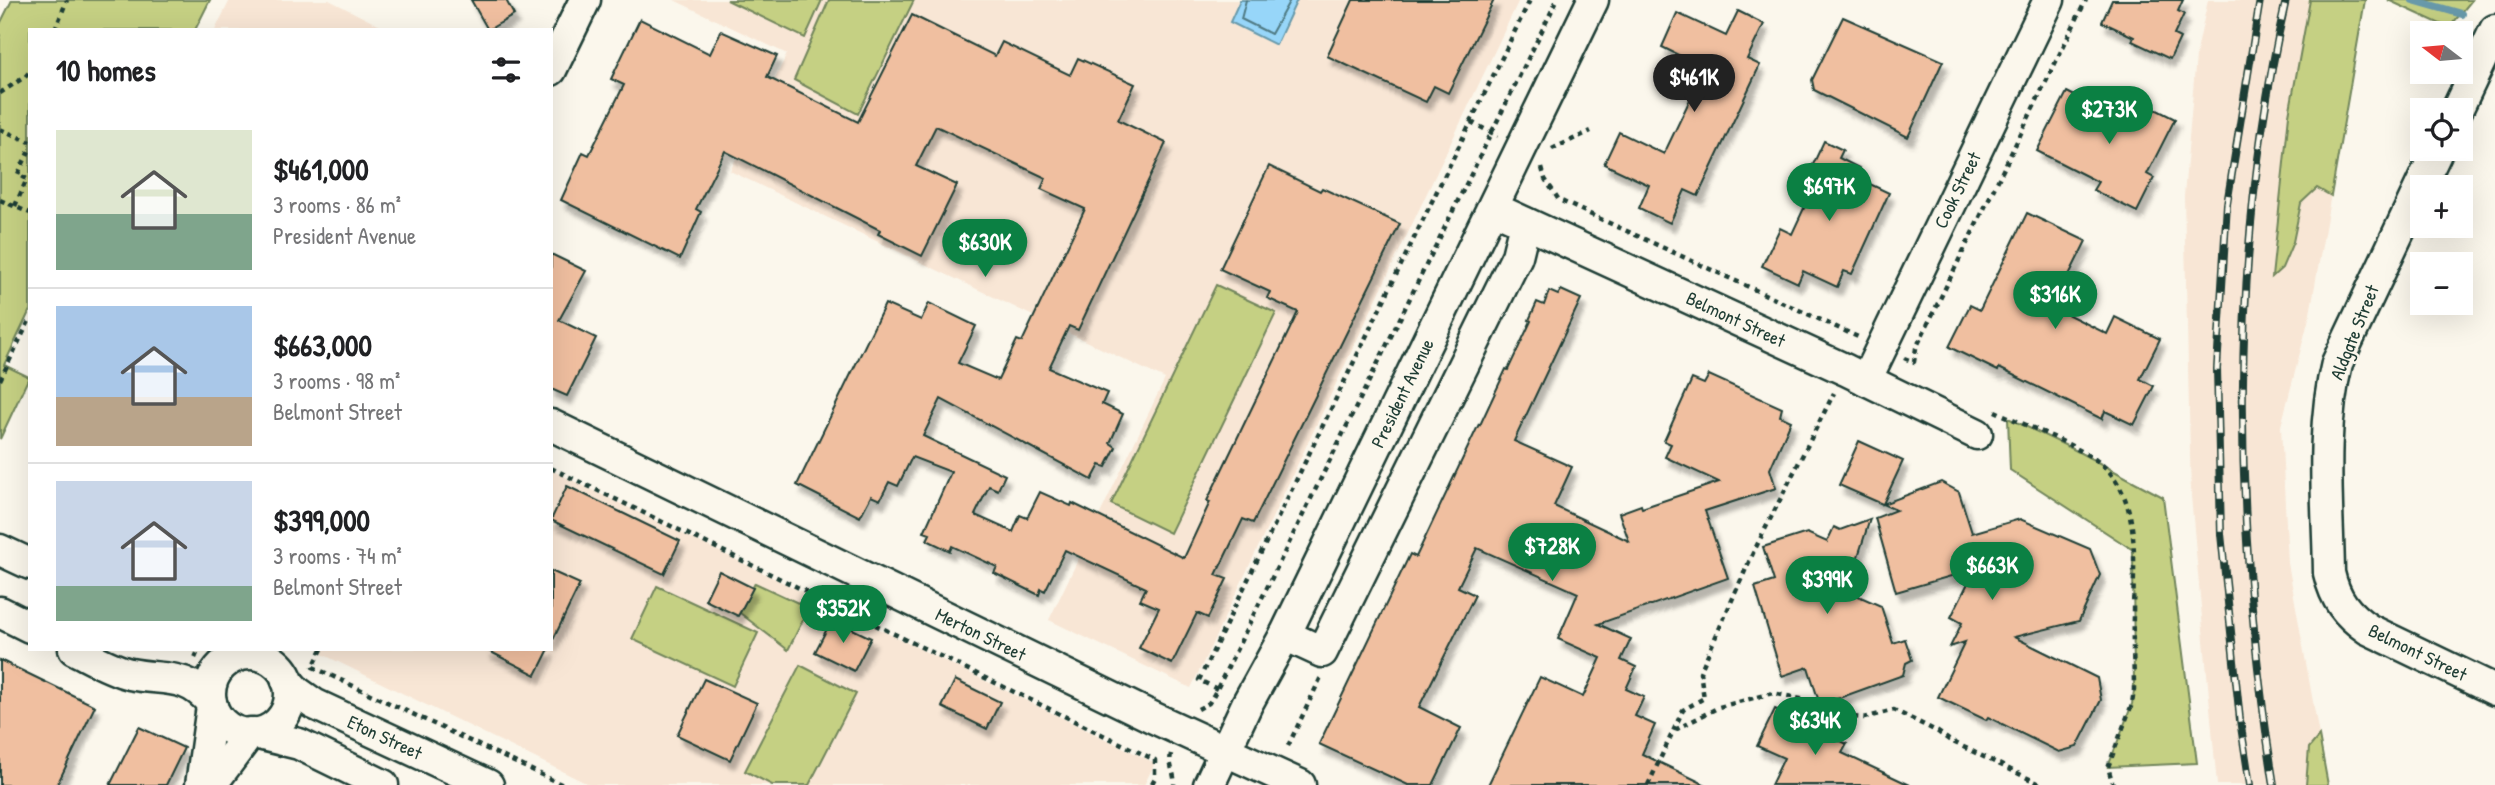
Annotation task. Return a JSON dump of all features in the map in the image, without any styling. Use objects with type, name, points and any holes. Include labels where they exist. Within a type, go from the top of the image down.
[{"type":"street","points":[[553,66],[585,0]]},
{"type":"street","name":"President Avenue","points":[[1209,785],[1493,208],[1530,151],[1592,0]]},
{"type":"street","name":"Cook Street","points":[[1856,375],[1882,347],[2049,0]]},
{"type":"street","points":[[2463,98],[2495,30]]},
{"type":"street","name":"Aldgate Street","points":[[2344,610],[2335,595],[2329,573],[2327,436],[2331,387],[2337,363],[2351,331],[2432,161]]},
{"type":"street","name":"Belmont Street","points":[[1493,208],[1856,375],[1980,420]]},
{"type":"street","points":[[1285,635],[1322,652],[1517,256],[1525,223]]},
{"type":"street","name":"Merton Street","points":[[553,426],[1152,717],[1300,785]]},
{"type":"street","points":[[0,550],[28,563]]},
{"type":"street","name":"Belmont Street","points":[[2344,610],[2368,629],[2495,690]]},
{"type":"street","points":[[0,612],[28,626]]},
{"type":"street","points":[[78,651],[128,674],[188,682],[212,704],[224,724],[236,731],[299,744],[383,785]]},
{"type":"street","points":[[201,785],[212,704],[211,687],[216,673],[237,652],[266,657],[284,667],[289,699],[283,715],[270,727],[252,733],[211,785]]},
{"type":"street","name":"Eton Street","points":[[284,667],[297,692],[314,704],[488,785]]},
{"type":"path","points":[[56,28],[67,0]]},
{"type":"path","points":[[1530,0],[1199,680],[1217,689],[1557,0]]},
{"type":"path","points":[[1918,370],[1914,362],[1916,348],[2086,0]]},
{"type":"path","points":[[0,93],[28,74]]},
{"type":"path","points":[[0,129],[28,141]]},
{"type":"path","points":[[1591,131],[1530,151],[1559,200],[1914,362]]},
{"type":"path","points":[[15,206],[27,179],[18,174],[28,153]]},
{"type":"path","points":[[0,200],[28,212]]},
{"type":"path","points":[[0,380],[28,323]]},
{"type":"path","points":[[1648,785],[1683,710],[1704,698],[1700,672],[1753,553],[1856,375]]},
{"type":"path","points":[[1980,420],[2097,461],[2116,481],[2126,500],[2132,521],[2134,691],[2133,704],[2108,767],[2113,785]]},
{"type":"path","points":[[553,469],[1156,760],[1155,778],[1151,785]]},
{"type":"path","points":[[321,651],[313,667],[563,785]]},
{"type":"path","points":[[1674,730],[1719,706],[1773,693],[1806,700],[1840,716],[1864,718],[1894,710],[2042,785]]},
{"type":"path","points":[[1170,767],[1175,777],[1174,785]]},
{"type":"shaded area","points":[[230,0],[329,0],[384,28],[216,28]]},
{"type":"shaded area","points":[[674,0],[1519,0],[1191,688],[1049,620],[1165,379],[730,171],[787,54]]},
{"type":"shaded area","points":[[2208,0],[2365,0],[2310,314],[2281,426],[2288,563],[2328,785],[2217,785],[2191,496],[2184,196],[2196,56]]},
{"type":"shaded area","points":[[553,471],[1155,763],[1144,785],[590,785],[320,653],[553,651]]},
{"type":"green space","points":[[12,0],[210,0],[196,28],[28,28],[28,314],[4,365],[28,377],[28,379],[0,439],[0,24]]},
{"type":"green space","points":[[727,0],[822,0],[805,38]]},
{"type":"green space","points":[[829,0],[914,0],[858,114],[794,80]]},
{"type":"green space","points":[[2310,0],[2365,0],[2331,196],[2317,188],[2301,203],[2293,242],[2282,268],[2272,277],[2289,115]]},
{"type":"green space","points":[[2388,0],[2472,0],[2455,21],[2434,21]]},
{"type":"green space","points":[[1216,285],[1276,313],[1170,533],[1111,504]]},
{"type":"green space","points":[[2008,418],[2163,497],[2197,763],[2108,767],[2132,704],[2134,691],[2133,550],[2010,470]]},
{"type":"green space","points":[[755,583],[809,608],[788,650],[740,613]]},
{"type":"green space","points":[[657,586],[758,633],[733,686],[632,639]]},
{"type":"green space","points":[[800,665],[856,694],[809,785],[772,785],[745,771]]},
{"type":"green space","points":[[2319,736],[2328,785],[2306,785],[2309,748]]},
{"type":"water","points":[[1240,0],[1297,0],[1276,45],[1230,22]]},
{"type":"building","points":[[471,0],[506,0],[514,15],[487,28]]},
{"type":"building","points":[[1353,0],[1494,0],[1448,93],[1434,86],[1426,102],[1327,56]]},
{"type":"building","points":[[2112,0],[2183,0],[2178,11],[2184,14],[2174,35],[2180,38],[2170,59],[2132,41],[2134,37],[2102,22]]},
{"type":"building","points":[[1738,11],[1764,24],[1747,59],[1760,65],[1698,196],[1685,190],[1670,223],[1639,208],[1649,185],[1604,164],[1619,132],[1664,154],[1705,68],[1662,47],[1677,13],[1726,36]]},
{"type":"building","points":[[912,15],[995,56],[1002,42],[1070,75],[1078,58],[1135,84],[1118,120],[1166,143],[1078,330],[1069,326],[1049,368],[1107,393],[1102,404],[1123,414],[1110,443],[1116,447],[1106,467],[1100,465],[1092,480],[941,399],[923,436],[1005,475],[998,490],[989,486],[975,515],[1013,532],[1020,515],[1027,518],[1040,492],[1071,506],[1072,503],[1184,558],[1210,502],[1207,501],[1298,312],[1267,298],[1270,292],[1220,269],[1269,166],[1320,191],[1322,188],[1400,224],[1253,523],[1243,519],[1216,575],[1227,579],[1208,618],[1197,613],[1172,664],[1139,648],[1159,608],[1140,600],[1146,588],[1065,550],[1045,591],[1041,589],[1039,595],[994,573],[997,567],[952,546],[950,551],[927,540],[930,534],[924,532],[951,472],[912,457],[898,486],[889,482],[880,500],[871,496],[860,517],[797,485],[885,304],[921,320],[929,303],[976,326],[958,363],[998,380],[1017,340],[1022,342],[1085,209],[1041,189],[1046,178],[936,126],[916,166],[957,185],[922,256],[878,234],[880,230],[725,151],[696,209],[701,212],[680,259],[561,200],[583,152],[589,155],[624,85],[611,79],[640,19],[710,54],[721,31],[777,56],[767,77],[858,122]]},
{"type":"building","points":[[1843,17],[1943,61],[1908,137],[1814,90],[1812,80]]},
{"type":"building","points":[[2067,92],[2119,119],[2130,96],[2175,119],[2147,174],[2154,178],[2137,212],[2093,190],[2098,182],[2037,151]]},
{"type":"building","points":[[1824,141],[1843,150],[1839,158],[1859,168],[1855,177],[1889,193],[1852,274],[1844,271],[1837,287],[1803,271],[1798,283],[1762,266],[1780,228],[1792,234],[1812,191],[1803,186]]},
{"type":"building","points":[[2027,213],[2086,241],[2053,307],[2107,334],[2115,317],[2160,339],[2140,379],[2154,386],[2134,425],[2105,411],[2102,419],[1999,368],[1998,371],[1949,347],[1970,305],[1980,310]]},
{"type":"building","points":[[553,255],[586,271],[559,320],[596,338],[567,396],[553,390]]},
{"type":"building","points":[[1561,290],[1581,299],[1514,441],[1572,467],[1554,506],[1629,541],[1619,513],[1719,482],[1665,457],[1671,444],[1664,441],[1692,379],[1704,384],[1709,375],[1782,408],[1780,416],[1791,421],[1770,469],[1776,488],[1705,511],[1728,578],[1598,624],[1631,639],[1621,660],[1636,667],[1626,689],[1644,697],[1635,716],[1655,725],[1642,754],[1706,785],[1488,785],[1540,677],[1583,697],[1601,658],[1558,639],[1578,593],[1477,548],[1458,587],[1475,595],[1419,707],[1461,728],[1433,785],[1408,785],[1319,744],[1410,554],[1416,557],[1506,369],[1508,370],[1537,302],[1544,305],[1549,291],[1558,295]]},
{"type":"building","points":[[1859,441],[1903,461],[1883,504],[1941,482],[1959,492],[1972,533],[2020,519],[2090,549],[2100,575],[2079,621],[2014,637],[2097,678],[2101,700],[2077,747],[2059,752],[1988,717],[1986,720],[1938,697],[1965,642],[1950,647],[1962,623],[1951,617],[1975,569],[1896,592],[1875,518],[1896,510],[1839,485]]},
{"type":"building","points":[[567,486],[680,541],[664,574],[553,521]]},
{"type":"building","points":[[1870,519],[1847,591],[1881,606],[1893,643],[1905,639],[1912,660],[1906,663],[1903,675],[1820,705],[1808,667],[1782,676],[1755,587],[1774,581],[1763,547],[1807,533],[1827,542],[1834,527],[1840,530]]},
{"type":"building","points":[[719,571],[753,588],[738,616],[705,600]]},
{"type":"building","points":[[553,572],[580,584],[553,640]]},
{"type":"building","points":[[832,619],[871,638],[854,671],[815,652]]},
{"type":"building","points":[[489,651],[548,651],[536,675]]},
{"type":"building","points":[[0,660],[95,706],[57,785],[0,785]]},
{"type":"building","points":[[704,679],[757,703],[730,760],[677,735]]},
{"type":"building","points":[[955,680],[1000,702],[987,729],[942,707]]},
{"type":"building","points":[[1775,709],[1847,744],[1842,753],[1910,785],[1771,785],[1784,758],[1757,746]]},
{"type":"building","points":[[139,727],[184,748],[166,785],[110,785]]},
{"type":"waterway","points":[[2413,0],[2462,14]]},
{"type":"railway","points":[[2250,785],[2240,720],[2221,534],[2217,369],[2227,204],[2260,0]]},
{"type":"railway","points":[[2274,785],[2250,590],[2244,491],[2243,392],[2246,293],[2254,194],[2267,97],[2286,0]]}]
